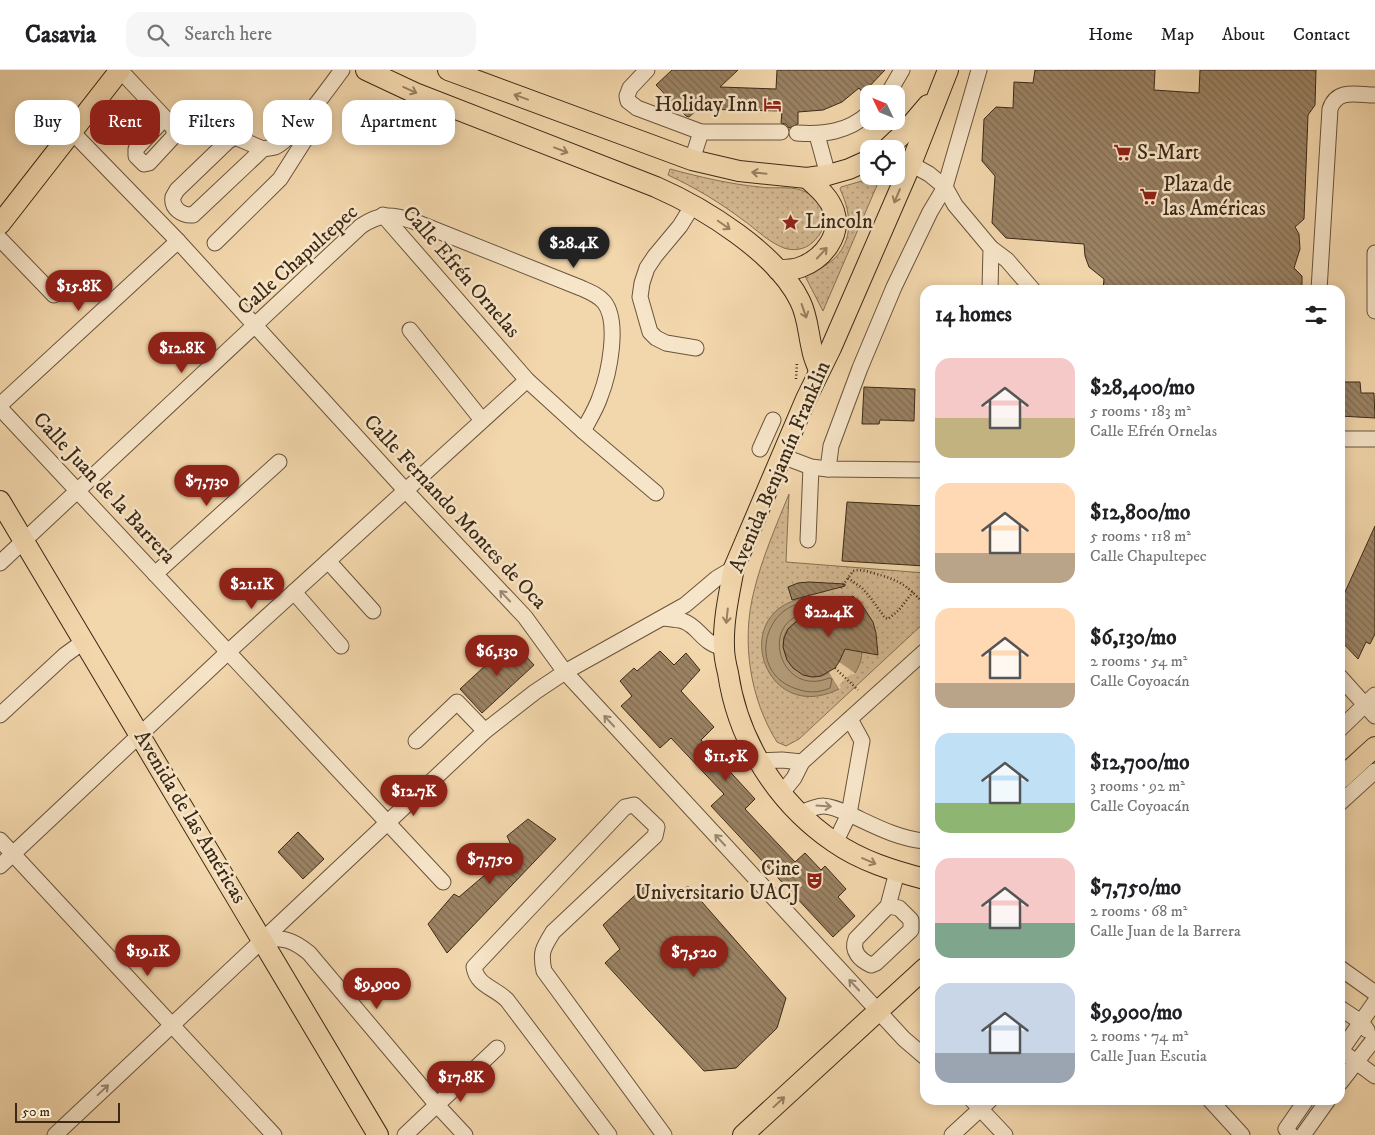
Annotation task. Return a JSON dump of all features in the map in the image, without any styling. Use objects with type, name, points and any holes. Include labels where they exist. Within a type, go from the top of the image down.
[{"type":"main road","points":[[80,122],[120,70]]},
{"type":"main road","points":[[366,70],[415,93],[656,187],[693,205],[732,231],[778,270],[792,287],[801,302],[819,371]]},
{"type":"main road","points":[[448,70],[692,160],[739,171],[807,178],[828,175],[860,164]]},
{"type":"main road","name":"Avenida Benjamín Franklin","points":[[920,878],[897,872],[865,859],[835,843],[799,814],[781,794],[759,761],[744,733],[730,684],[724,648],[729,594],[734,568],[784,450],[831,348],[911,164],[948,70]]},
{"type":"main road","points":[[897,140],[939,92]]},
{"type":"main road","points":[[0,224],[62,145]]},
{"type":"main road","points":[[778,270],[790,270],[815,260],[825,250],[834,236],[835,214],[830,203],[823,193],[807,178]]},
{"type":"main road","name":"Avenida de las Américas","points":[[0,501],[263,939],[378,1135]]},
{"type":"main road","points":[[1345,774],[1375,747]]},
{"type":"main road","points":[[743,1135],[920,973]]},
{"type":"street","points":[[120,70],[165,118]]},
{"type":"street","points":[[320,100],[342,70]]},
{"type":"street","points":[[648,70],[630,88],[627,96],[628,101],[632,105],[645,112],[700,132],[781,132]]},
{"type":"street","points":[[893,85],[902,70]]},
{"type":"street","points":[[828,469],[831,446],[860,368],[894,287],[930,212],[945,187],[979,70]]},
{"type":"street","points":[[1319,285],[1332,101],[1345,94],[1375,96]]},
{"type":"street","points":[[797,133],[817,135],[833,132],[848,127],[860,119]]},
{"type":"street","points":[[692,160],[700,132]]},
{"type":"street","points":[[817,135],[828,175]]},
{"type":"street","points":[[264,149],[193,215],[187,216],[174,207],[173,197],[177,190],[228,141],[235,137],[264,149],[279,145]]},
{"type":"street","name":"Calle Fernando Montes de Oca","points":[[80,140],[178,241],[406,491],[524,617],[565,672],[878,1011],[920,1052]]},
{"type":"street","points":[[216,243],[280,179],[302,145]]},
{"type":"street","points":[[911,164],[929,174],[945,187],[955,205],[991,248],[1006,260],[1028,285]]},
{"type":"street","points":[[693,205],[680,226],[647,268],[640,297],[650,332],[656,338],[666,343],[696,348]]},
{"type":"street","name":"Calle Chapultepec","points":[[0,563],[361,226],[383,215]]},
{"type":"street","name":"Calle Efrén Ornelas","points":[[383,215],[527,380],[583,432],[656,493]]},
{"type":"street","name":"Calle Efrén Ornelas","points":[[383,215],[397,216],[413,221],[581,288],[597,296],[605,303],[611,314],[612,326],[607,374],[600,397],[583,432]]},
{"type":"street","points":[[0,239],[54,295]]},
{"type":"street","points":[[0,407],[178,241]]},
{"type":"street","points":[[990,285],[991,248]]},
{"type":"street","points":[[1375,253],[1375,311]]},
{"type":"street","points":[[410,330],[482,420]]},
{"type":"street","points":[[0,866],[228,652],[527,380]]},
{"type":"street","name":"Calle Juan de la Barrera","points":[[0,407],[443,882]]},
{"type":"street","points":[[773,420],[763,442],[784,450],[811,467],[828,469],[920,470]]},
{"type":"street","points":[[1345,439],[1375,440]]},
{"type":"street","points":[[155,574],[279,462]]},
{"type":"street","points":[[808,540],[811,467]]},
{"type":"street","points":[[328,561],[373,611]]},
{"type":"street","points":[[55,1135],[486,731],[534,692],[565,672],[685,605],[717,578],[734,568]]},
{"type":"street","points":[[294,592],[341,646]]},
{"type":"street","points":[[663,618],[690,624],[711,644],[724,648]]},
{"type":"street","points":[[0,715],[65,655],[83,642]]},
{"type":"street","points":[[781,794],[794,778],[802,762],[920,656]]},
{"type":"street","points":[[1345,681],[1372,706],[1345,725]]},
{"type":"street","points":[[416,741],[457,702],[486,731]]},
{"type":"street","points":[[835,843],[849,814],[862,741],[850,719]]},
{"type":"street","points":[[759,761],[782,760],[802,762]]},
{"type":"street","points":[[1345,798],[1375,770]]},
{"type":"street","points":[[609,1135],[507,1000],[499,992],[485,986],[475,976],[474,967],[625,808],[634,805],[656,827],[655,836],[553,932],[543,947],[541,957],[544,971],[664,1135]]},
{"type":"street","points":[[799,814],[817,805],[834,807],[885,830],[920,840]]},
{"type":"street","points":[[0,840],[274,1135]]},
{"type":"street","points":[[888,906],[897,872]]},
{"type":"street","points":[[263,939],[284,938],[309,953],[438,1105],[466,1135]]},
{"type":"street","points":[[1345,972],[1375,993]]},
{"type":"street","points":[[1345,1045],[1375,1002]]},
{"type":"street","points":[[1345,1011],[1361,1022],[1375,1038],[1345,1076]]},
{"type":"street","points":[[405,1135],[497,1048]]},
{"type":"street","points":[[1345,1055],[1375,1076]]},
{"type":"street","points":[[952,1135],[979,1105]]},
{"type":"street","points":[[982,1105],[1005,1135]]},
{"type":"street","points":[[1215,1105],[1242,1135]]},
{"type":"street","points":[[1291,1135],[1286,1129],[1303,1105]]},
{"type":"street","points":[[1303,1135],[1324,1105]]},
{"type":"path","points":[[795,388],[797,359]]},
{"type":"path","points":[[841,588],[853,571],[861,570],[895,579],[913,592],[920,600]]},
{"type":"path","points":[[848,578],[862,588],[885,618],[888,619],[899,610],[913,592]]},
{"type":"path","points":[[834,668],[858,690]]},
{"type":"shaded area","points":[[670,169],[737,184],[801,190],[810,194],[821,206],[825,221],[823,228],[819,236],[806,247],[795,250],[784,248],[767,239],[716,201],[668,175]]},
{"type":"shaded area","points":[[860,182],[860,185],[877,185],[823,311],[805,276],[835,258],[846,240],[849,220],[841,187]]},
{"type":"shaded area","points":[[789,494],[786,562],[920,573],[920,627],[799,739],[786,746],[777,742],[760,707],[754,689],[748,649],[750,610],[757,579]]},
{"type":"water","points":[[813,597],[834,601],[842,609],[859,641],[862,653],[855,673],[850,670],[836,684],[839,689],[812,696],[790,692],[773,679],[764,660],[762,639],[769,619],[786,604]],"holes":[[[814,617],[843,643],[842,655],[837,665],[831,671],[818,677],[805,675],[794,667],[786,656],[783,644],[786,632],[796,622]]]},
{"type":"pier","points":[[839,662],[855,673],[851,674],[839,685],[841,688],[839,689],[829,672]]},
{"type":"building","name":"Holiday Inn","points":[[672,70],[738,70],[720,87],[776,89],[777,70],[885,70],[871,85],[860,85],[860,89],[859,88],[842,102],[823,110],[798,112],[798,124],[789,128],[786,124],[781,123],[782,111],[698,109],[689,117],[656,85]]},
{"type":"building","name":"Plaza de las Américas","points":[[1035,70],[1155,70],[1154,90],[1199,93],[1200,70],[1316,70],[1315,105],[1308,115],[1304,219],[1295,227],[1299,234],[1300,249],[1294,268],[1302,276],[1302,285],[1103,285],[1104,279],[1089,267],[1085,256],[1084,244],[1006,238],[992,223],[995,176],[982,161],[984,119],[996,107],[1013,108],[1014,82],[1033,83]]},
{"type":"building","points":[[1345,382],[1360,382],[1361,393],[1374,393],[1375,418],[1345,416]]},
{"type":"building","points":[[864,387],[915,389],[914,421],[880,420],[879,424],[862,424]]},
{"type":"building","points":[[847,502],[920,506],[920,566],[842,561]]},
{"type":"building","points":[[1375,526],[1375,634],[1370,644],[1366,642],[1358,659],[1345,645],[1345,592]]},
{"type":"building","points":[[798,583],[845,584],[845,586],[792,600],[788,587]]},
{"type":"building","points":[[853,596],[862,605],[873,622],[878,655],[845,649],[835,668],[821,676],[803,675],[793,668],[787,660],[783,647],[788,629],[796,622]]},
{"type":"building","points":[[512,641],[534,665],[482,713],[460,689]]},
{"type":"building","points":[[660,651],[674,665],[686,653],[700,670],[681,691],[714,727],[701,740],[755,799],[745,809],[795,862],[805,853],[821,870],[825,866],[846,889],[838,897],[855,916],[833,937],[711,806],[724,794],[671,738],[660,748],[621,706],[632,696],[620,681],[634,668],[637,671]]},
{"type":"building","points":[[528,819],[556,839],[447,953],[428,924],[454,894],[459,897],[500,862],[511,845],[507,836]]},
{"type":"building","points":[[298,832],[324,859],[303,879],[278,852]]},
{"type":"building","points":[[646,885],[665,902],[688,886],[786,998],[777,1028],[736,1068],[704,1071],[605,963],[620,949],[603,925]]},
{"type":"place","name":"Holiday Inn","points":[[772,105]]},
{"type":"place","name":"S-Mart","points":[[1123,153]]},
{"type":"place","name":"Plaza de las Américas","points":[[1149,197]]},
{"type":"place","name":"Lincoln","points":[[791,222]]},
{"type":"place","name":"Cine Universitario UACJ","points":[[814,881]]}]
